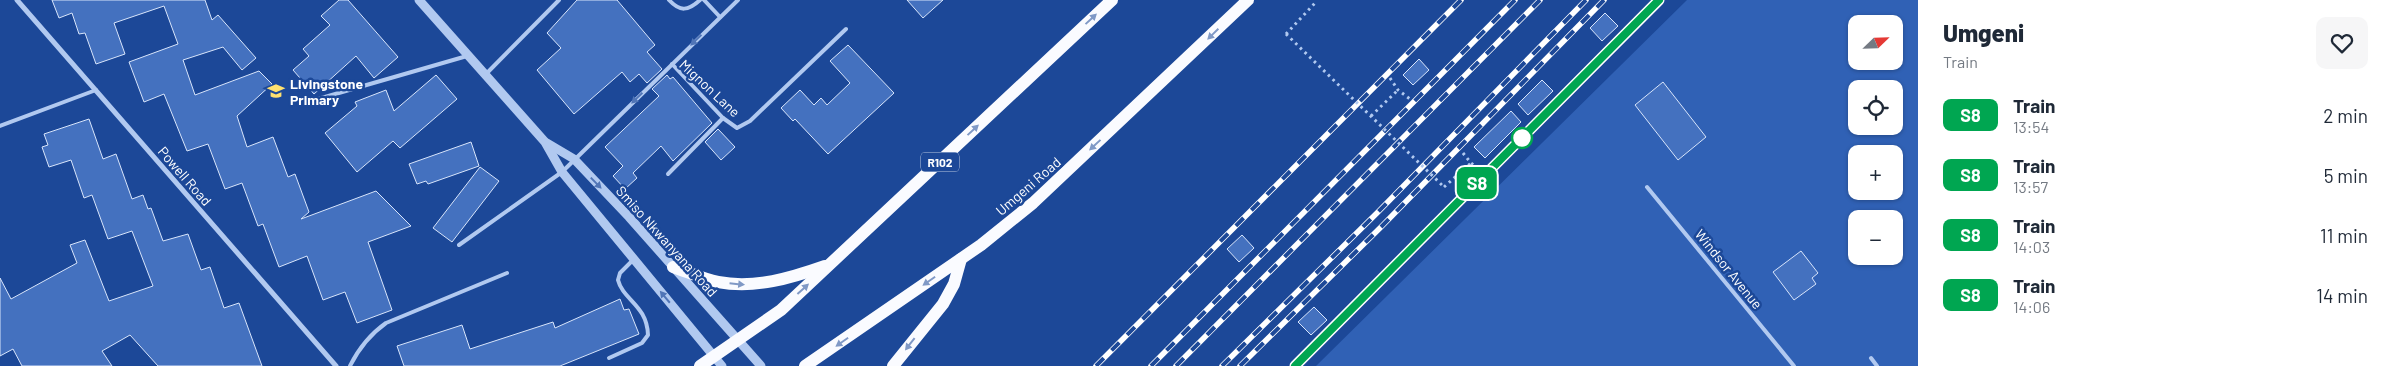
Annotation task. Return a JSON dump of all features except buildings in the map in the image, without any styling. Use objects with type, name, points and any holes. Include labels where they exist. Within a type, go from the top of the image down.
[{"type":"main road","name":"R102","points":[[700,366],[719,362],[738,341],[781,310],[1112,0]]},
{"type":"main road","name":"Umgeni Road","points":[[805,366],[961,259],[1034,203],[1248,0]]},
{"type":"main road","points":[[893,366],[943,304],[954,284],[961,259]]},
{"type":"main road","points":[[673,268],[718,282],[747,285],[776,281],[832,264]]},
{"type":"street","name":"Powell Road","points":[[17,0],[336,366]]},
{"type":"street","name":"Smiso Nkwanyana Road","points":[[419,0],[545,142],[562,172],[719,362]]},
{"type":"street","name":"Smiso Nkwanyana Road","points":[[545,142],[574,159],[629,217],[761,366]]},
{"type":"lane","points":[[486,74],[559,0]]},
{"type":"lane","points":[[669,0],[676,7],[684,10],[692,7],[700,0]]},
{"type":"lane","points":[[704,0],[720,17]]},
{"type":"lane","points":[[672,64],[738,0]]},
{"type":"lane","name":"Mignon Lane","points":[[458,244],[562,172],[672,64],[723,118],[737,128],[743,126],[846,29]]},
{"type":"lane","points":[[318,99],[469,56]]},
{"type":"lane","points":[[0,126],[96,90]]},
{"type":"lane","points":[[668,174],[723,118]]},
{"type":"lane","name":"Windsor Avenue","points":[[1647,187],[1794,366]]},
{"type":"lane","points":[[609,358],[642,343],[648,335],[644,315],[622,289],[618,280],[620,273],[634,259]]},
{"type":"lane","points":[[350,366],[360,346],[386,323],[507,273]]},
{"type":"lane","points":[[1871,358],[1877,366]]},
{"type":"path","points":[[1315,3],[1286,34],[1444,187],[1470,163]]},
{"type":"path","points":[[1390,78],[1398,90],[1410,99]]},
{"type":"path","points":[[1372,116],[1398,90]]},
{"type":"path","points":[[1464,153],[1470,163],[1481,171]]},
{"type":"shaded area","points":[[1687,0],[1918,0],[1918,366],[1316,366]]},
{"type":"railway","points":[[1096,366],[1461,0]]},
{"type":"railway","points":[[1151,366],[1515,0]]},
{"type":"railway","points":[[1176,366],[1540,0]]},
{"type":"railway","points":[[1222,366],[1378,212],[1586,0]]},
{"type":"railway","points":[[1240,366],[1381,227],[1604,0]]},
{"type":"railway","points":[[1295,366],[1659,0]]},
{"type":"train","name":"S8","points":[[1295,366],[1659,0]]},
{"type":"place","name":"Livingstone Primary","points":[[276,91]]}]
